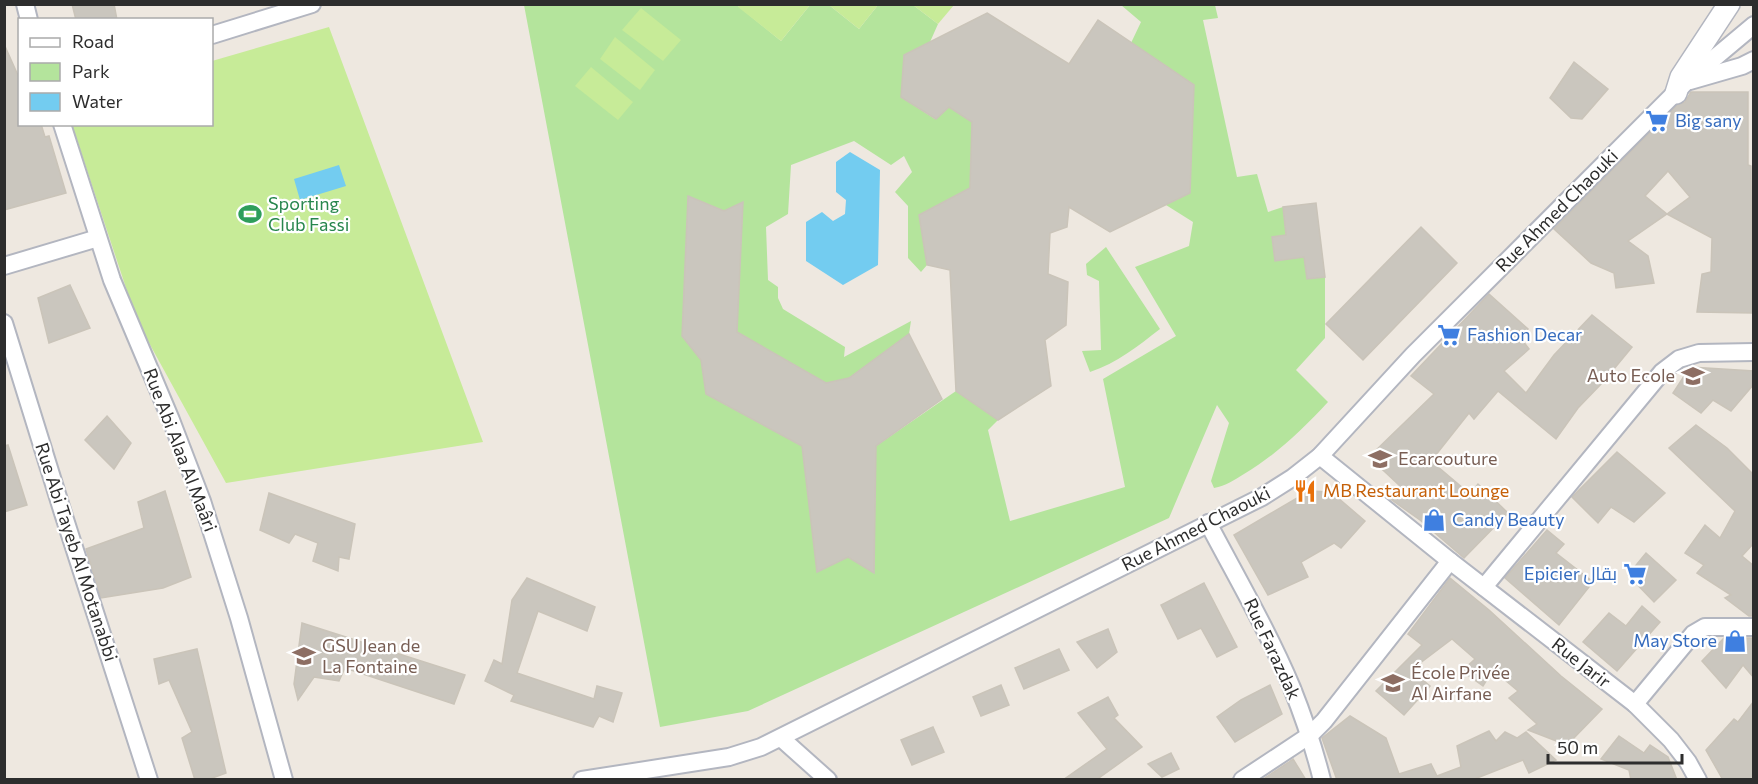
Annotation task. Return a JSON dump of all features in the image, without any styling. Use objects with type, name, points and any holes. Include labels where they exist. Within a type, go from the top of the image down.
[{"type":"street","points":[[213,35],[312,4]]},
{"type":"street","points":[[1729,4],[1681,77],[1681,87],[1754,60]]},
{"type":"street","name":"Rue Ahmed Chaouki","points":[[582,780],[729,757],[753,750],[1262,497],[1292,478],[1320,456],[1413,355],[1681,87],[1754,25]]},
{"type":"street","name":"Rue Abi Alaa Al Maâri","points":[[64,126],[112,280],[171,420],[202,501],[245,637],[284,780]]},
{"type":"street","points":[[4,266],[98,238]]},
{"type":"street","name":"Rue Abi Tayeb Al Motanabbi","points":[[4,323],[149,780]]},
{"type":"street","points":[[1484,587],[1662,372],[1679,358],[1699,353],[1754,352]]},
{"type":"street","name":"Rue Jarir","points":[[1320,456],[1450,561],[1635,704],[1671,740],[1698,780]]},
{"type":"street","name":"Rue Farazdak","points":[[1208,524],[1272,643],[1310,735],[1323,780]]},
{"type":"street","points":[[1242,780],[1310,735],[1324,721],[1450,561]]},
{"type":"street","points":[[1635,704],[1693,634],[1712,626],[1754,627]]},
{"type":"street","points":[[781,738],[828,780]]},
{"type":"green space","points":[[740,4],[810,5],[781,41],[738,7]]},
{"type":"green space","points":[[524,5],[740,5],[738,6],[781,41],[810,5],[829,5],[859,29],[878,5],[913,5],[938,24],[930,42],[904,55],[901,97],[935,119],[949,107],[972,122],[970,188],[919,215],[927,265],[921,272],[908,258],[908,206],[895,192],[912,172],[904,156],[891,165],[854,141],[791,165],[788,214],[766,227],[768,280],[778,287],[778,298],[783,309],[845,347],[844,357],[911,321],[909,334],[849,378],[826,383],[737,332],[743,203],[724,211],[688,196],[682,336],[701,360],[706,394],[802,446],[817,571],[848,557],[874,573],[876,446],[956,391],[998,420],[988,430],[1010,521],[1125,487],[1103,379],[1176,336],[1135,267],[1189,246],[1193,222],[1166,205],[1131,43],[1141,22],[1121,5],[1215,5],[1218,18],[1203,20],[1237,177],[1257,174],[1268,212],[1283,207],[1286,235],[1272,237],[1275,261],[1304,257],[1325,277],[1325,338],[1296,370],[1328,402],[1267,459],[1230,482],[1214,488],[1211,481],[1229,423],[1217,405],[1169,518],[748,711],[660,727]]},
{"type":"green space","points":[[829,5],[878,5],[859,29]]},
{"type":"green space","points":[[913,5],[954,5],[938,24]]},
{"type":"green space","points":[[641,8],[681,40],[663,61],[622,30]]},
{"type":"green space","name":"Sporting Club Fassi","points":[[329,27],[483,442],[226,483],[137,321],[72,126],[213,126],[213,61]]},
{"type":"green space","points":[[615,37],[655,70],[640,90],[600,59]]},
{"type":"green space","points":[[591,67],[633,102],[618,120],[575,86]]},
{"type":"green space","points":[[1106,247],[1160,329],[1118,359],[1090,372],[1082,351],[1101,350],[1099,281],[1087,275],[1086,264]]},
{"type":"water","points":[[850,152],[880,170],[878,265],[843,285],[806,261],[806,222],[822,212],[833,221],[845,214],[846,200],[836,192],[836,162]]},
{"type":"water","points":[[339,165],[346,186],[300,200],[294,179]]},
{"type":"building","points":[[72,4],[114,4],[117,18],[76,18]]},
{"type":"building","points":[[987,13],[1069,64],[1098,20],[1194,85],[1190,193],[1110,232],[1069,207],[1067,227],[1050,233],[1048,274],[1068,282],[1066,325],[1045,340],[1051,386],[998,420],[956,391],[950,270],[927,265],[919,215],[970,188],[972,122],[949,107],[936,119],[901,97],[904,55]]},
{"type":"building","points":[[4,44],[18,76],[18,126],[42,126],[45,137],[49,136],[66,193],[4,210]]},
{"type":"building","points":[[1574,62],[1608,89],[1582,119],[1571,118],[1550,98]]},
{"type":"building","points":[[1691,92],[1748,92],[1752,313],[1697,312],[1702,274],[1711,272],[1712,238],[1667,214],[1628,241],[1648,256],[1654,283],[1616,288],[1614,273],[1591,263],[1554,229],[1677,105],[1685,102]],"holes":[[[1668,171],[1690,197],[1667,214],[1645,196]]]},
{"type":"building","points":[[688,196],[724,211],[743,202],[737,332],[826,383],[849,378],[909,334],[942,399],[876,446],[874,573],[848,557],[817,572],[802,446],[706,394],[701,360],[682,336]]},
{"type":"building","points":[[1316,203],[1325,277],[1307,279],[1304,257],[1275,261],[1272,237],[1286,235],[1283,207]]},
{"type":"building","points":[[1421,227],[1457,263],[1363,360],[1326,324]]},
{"type":"building","points":[[70,285],[90,328],[49,343],[38,298]]},
{"type":"building","points":[[1489,294],[1528,329],[1522,340],[1529,349],[1504,371],[1526,393],[1554,355],[1592,315],[1632,347],[1578,408],[1556,439],[1498,391],[1474,419],[1469,413],[1431,461],[1470,494],[1478,484],[1508,513],[1464,558],[1420,520],[1389,498],[1400,486],[1369,457],[1434,394],[1411,376]]},
{"type":"building","points":[[1690,367],[1754,371],[1754,384],[1731,411],[1713,400],[1701,413],[1673,393]]},
{"type":"building","points":[[107,416],[131,443],[114,469],[85,440]]},
{"type":"building","points":[[1696,425],[1727,448],[1754,475],[1754,543],[1742,556],[1754,566],[1754,616],[1749,616],[1725,598],[1731,595],[1697,573],[1704,565],[1685,553],[1705,525],[1720,538],[1735,511],[1669,448]]},
{"type":"building","points":[[8,445],[27,505],[4,512],[4,446]]},
{"type":"building","points":[[1617,452],[1665,493],[1634,522],[1611,507],[1598,523],[1572,497]]},
{"type":"building","points":[[165,491],[191,577],[163,588],[101,598],[86,549],[144,528],[138,502]]},
{"type":"building","points":[[1309,491],[1331,492],[1365,521],[1341,548],[1334,543],[1301,562],[1308,577],[1268,595],[1234,535]]},
{"type":"building","points":[[269,493],[355,524],[349,559],[339,557],[338,571],[313,561],[318,543],[295,534],[289,543],[260,530]]},
{"type":"building","points":[[1547,530],[1564,544],[1556,553],[1593,582],[1559,625],[1505,578]]},
{"type":"building","points":[[1646,553],[1676,580],[1654,602],[1628,575]]},
{"type":"building","points":[[527,578],[595,607],[587,631],[538,611],[517,673],[594,699],[597,686],[622,693],[613,722],[599,716],[593,727],[511,701],[514,695],[485,681],[494,660],[502,664],[512,600]]},
{"type":"building","points":[[1450,578],[1602,709],[1567,745],[1528,730],[1537,724],[1509,698],[1518,691],[1493,670],[1483,686],[1462,671],[1475,659],[1452,639],[1411,670],[1430,686],[1404,715],[1376,691],[1422,645],[1408,634]]},
{"type":"building","points":[[1204,583],[1237,647],[1217,657],[1201,628],[1178,639],[1161,605]]},
{"type":"building","points":[[1642,606],[1660,622],[1617,671],[1583,642],[1609,613],[1626,626]]},
{"type":"building","points":[[302,623],[465,675],[454,704],[345,668],[339,681],[314,677],[298,700],[294,684]]},
{"type":"building","points":[[1108,629],[1117,652],[1097,668],[1077,642]]},
{"type":"building","points":[[1724,638],[1754,638],[1754,678],[1743,665],[1726,688],[1702,661]]},
{"type":"building","points":[[197,649],[226,773],[207,780],[195,780],[182,738],[192,732],[169,680],[159,684],[154,659]]},
{"type":"building","points":[[1059,649],[1069,670],[1024,689],[1015,668]]},
{"type":"building","points":[[1001,685],[1009,705],[981,716],[973,697]]},
{"type":"building","points":[[1270,685],[1282,714],[1235,742],[1217,717],[1241,700]]},
{"type":"building","points":[[1108,697],[1118,715],[1114,718],[1142,747],[1096,780],[1063,780],[1107,749],[1078,713]]},
{"type":"building","points":[[1754,701],[1754,780],[1723,780],[1706,750],[1734,719],[1738,722]]},
{"type":"building","points":[[1350,716],[1386,738],[1399,774],[1431,764],[1437,776],[1461,767],[1457,746],[1489,731],[1496,741],[1505,732],[1517,738],[1526,732],[1556,760],[1529,773],[1523,760],[1472,780],[1337,780],[1322,738]]},
{"type":"building","points":[[933,727],[944,752],[912,765],[901,740]]},
{"type":"building","points":[[1619,736],[1644,753],[1650,745],[1668,757],[1677,780],[1631,780],[1629,770],[1601,759]]},
{"type":"building","points":[[1171,753],[1179,769],[1162,777],[1148,764]]},
{"type":"building","points":[[1293,759],[1306,780],[1262,780],[1289,762]]},
{"type":"place","name":"Big sany","points":[[1657,121]]},
{"type":"place","name":"Sporting Club Fassi","points":[[250,214]]},
{"type":"place","name":"Fashion Decar","points":[[1449,335]]},
{"type":"place","name":"Auto Ecole","points":[[1693,376]]},
{"type":"place","name":"Ecarcouture","points":[[1380,459]]},
{"type":"place","name":"MB Restaurant Lounge","points":[[1305,491]]},
{"type":"place","name":"Candy Beauty","points":[[1434,520]]},
{"type":"place","name":"Epicier بقال","points":[[1635,574]]},
{"type":"place","name":"May Store","points":[[1735,641]]},
{"type":"place","name":"GSU Jean de La Fontaine","points":[[304,656]]},
{"type":"place","name":"École Privée Al Airfane","points":[[1393,683]]}]
